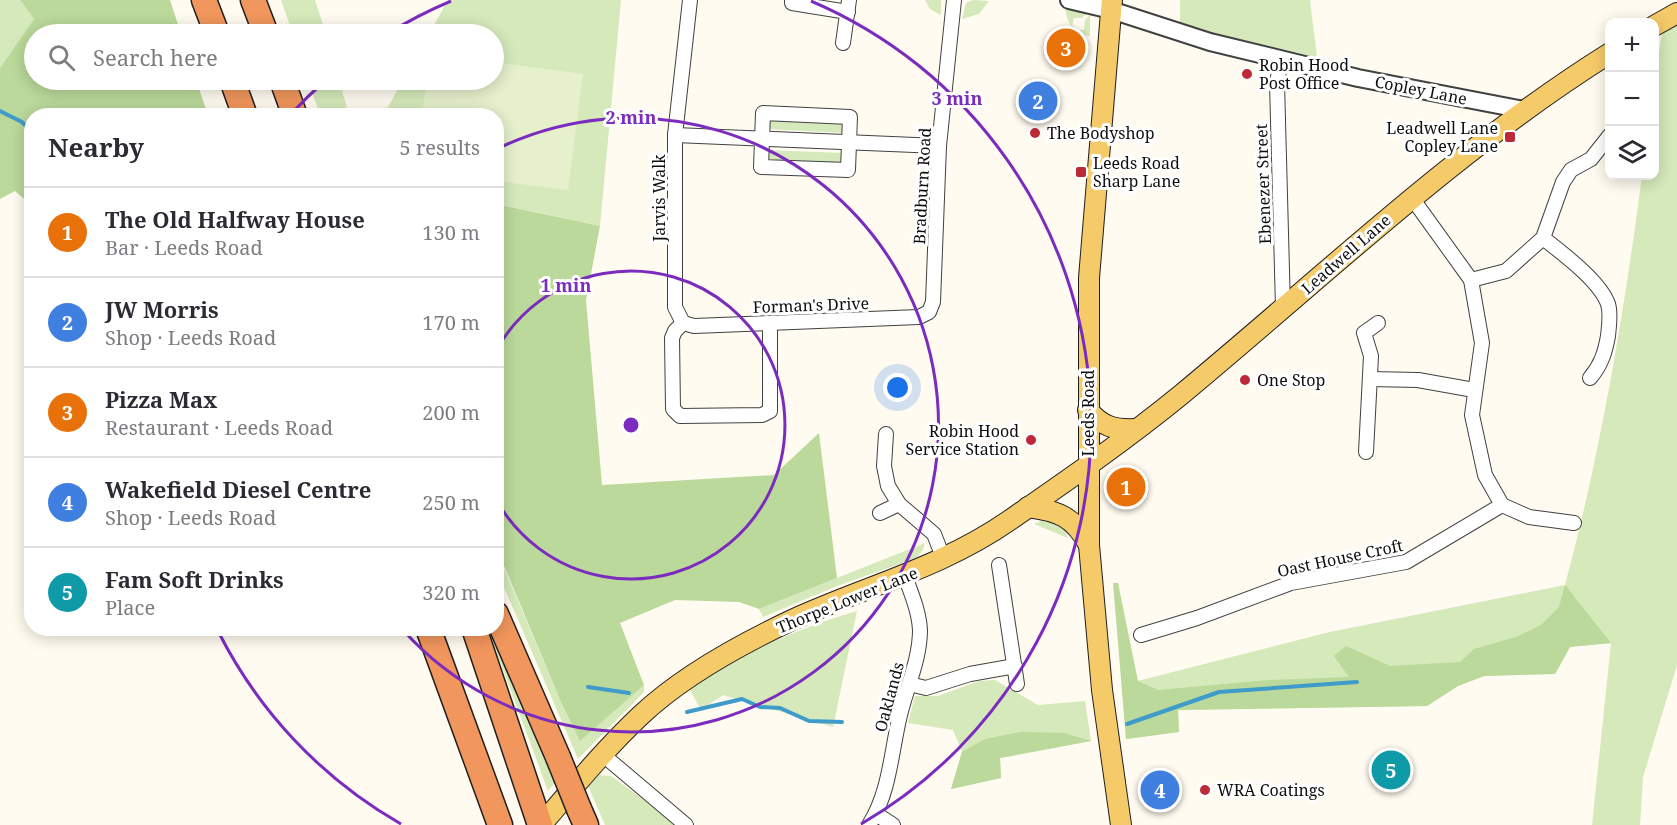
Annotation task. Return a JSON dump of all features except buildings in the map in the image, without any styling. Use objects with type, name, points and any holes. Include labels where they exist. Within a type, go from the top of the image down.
[{"type":"highway","points":[[204,0],[213,24]]},
{"type":"highway","points":[[253,0],[262,24]]},
{"type":"highway","points":[[236,90],[242,108]]},
{"type":"highway","points":[[286,90],[292,108]]},
{"type":"highway","points":[[504,632],[583,817]]},
{"type":"highway","points":[[431,636],[500,825]]},
{"type":"highway","points":[[477,636],[538,818]]},
{"type":"main road","name":"Leeds Road","points":[[1111,5],[1089,278],[1088,464],[1089,545],[1102,690],[1121,825]]},
{"type":"main road","points":[[1659,23],[1677,13]]},
{"type":"main road","name":"Leadwell Lane","points":[[1088,464],[1136,429],[1412,198],[1524,110],[1605,56]]},
{"type":"main road","points":[[1088,410],[1097,421],[1108,427],[1136,429]]},
{"type":"main road","name":"Thorpe Lower Lane","points":[[538,818],[642,714],[684,680],[791,621],[944,560],[976,542],[1088,464]]},
{"type":"main road","points":[[1028,507],[1063,514],[1081,530],[1089,545]]},
{"type":"street","name":"Jarvis Walk","points":[[683,323],[675,307],[675,135],[690,0]]},
{"type":"street","points":[[792,0],[792,3],[848,6],[843,43]]},
{"type":"street","name":"Bradburn Road","points":[[933,302],[939,146],[954,0]]},
{"type":"street","name":"Copley Lane","points":[[1069,0],[1111,5],[1179,34],[1358,78],[1524,110]]},
{"type":"street","name":"Ebenezer Street","points":[[1281,59],[1277,83],[1283,308]]},
{"type":"street","points":[[763,113],[850,117],[848,171],[761,167],[762,140],[763,113]]},
{"type":"street","points":[[675,135],[939,146]]},
{"type":"street","points":[[1471,280],[1506,270],[1543,238],[1563,182],[1571,170],[1591,159],[1605,141]]},
{"type":"street","points":[[1412,198],[1471,280],[1482,343],[1472,415],[1485,475],[1502,505],[1529,517],[1574,523]]},
{"type":"street","points":[[1543,238],[1565,255],[1601,291],[1609,305],[1606,347],[1600,366],[1590,378]]},
{"type":"street","name":"Forman's Drive","points":[[683,323],[694,326],[919,317],[928,312],[933,302]]},
{"type":"street","points":[[683,323],[672,338],[673,409],[680,416],[762,415],[770,411],[770,323]]},
{"type":"street","points":[[1366,452],[1371,356],[1364,333],[1378,323]]},
{"type":"street","points":[[1370,379],[1418,380],[1474,390]]},
{"type":"street","points":[[886,434],[884,466],[888,486],[899,504],[934,534],[944,560]]},
{"type":"street","points":[[880,513],[899,504]]},
{"type":"street","name":"Oast House Croft","points":[[1141,635],[1197,618],[1224,606],[1291,583],[1406,562],[1502,505]]},
{"type":"street","points":[[999,565],[1017,684]]},
{"type":"street","name":"Oaklands","points":[[872,819],[883,796],[918,654],[920,627],[915,603],[905,576]]},
{"type":"street","points":[[909,684],[926,688],[970,674],[1015,666]]},
{"type":"street","points":[[602,754],[686,825]]},
{"type":"street","points":[[872,819],[893,825]]},
{"type":"green space","points":[[0,0],[20,0],[34,19],[31,24],[24,24],[24,33],[0,68]]},
{"type":"green space","points":[[20,0],[170,0],[178,24],[31,24],[34,19]]},
{"type":"green space","points":[[281,0],[315,0],[323,24],[289,24]]},
{"type":"green space","points":[[448,0],[621,0],[600,226],[504,205],[504,108],[387,108],[397,90],[504,90],[504,24],[435,24]]},
{"type":"green space","points":[[925,0],[941,0],[941,15],[930,9]]},
{"type":"green space","points":[[973,0],[989,1],[979,14],[962,19],[966,3]]},
{"type":"green space","points":[[1180,0],[1310,0],[1317,57],[1180,26]]},
{"type":"green space","points":[[1066,10],[1088,12],[1082,18],[1074,18],[1072,25],[1077,30],[1084,30],[1085,20],[1090,15],[1090,36],[1080,33],[1073,28],[1066,15]]},
{"type":"green space","points":[[1677,25],[1677,665],[1643,777],[1640,825],[1592,825],[1611,643],[1570,647],[1555,674],[1484,676],[1458,686],[1427,706],[1178,710],[1179,732],[1126,739],[1122,685],[1330,632],[1565,585],[1590,484],[1610,382],[1641,180],[1659,180],[1659,54],[1662,33]]},
{"type":"green space","points":[[24,33],[24,90],[199,90],[206,108],[24,108],[24,199],[15,191],[0,199],[0,68]]},
{"type":"green space","points":[[504,63],[583,74],[568,190],[504,182],[504,108],[423,108],[426,90],[504,90]]},
{"type":"green space","points":[[311,90],[342,90],[347,108],[318,108]]},
{"type":"green space","points":[[768,117],[846,120],[845,133],[768,129]]},
{"type":"green space","points":[[766,150],[843,153],[843,166],[766,163]]},
{"type":"green space","points":[[504,206],[600,226],[586,300],[602,485],[774,475],[819,433],[837,578],[759,609],[739,602],[675,600],[620,623],[644,685],[580,741],[561,702],[504,566]]},
{"type":"green space","points":[[1045,519],[1063,526],[1068,538],[1034,524]]},
{"type":"green space","points":[[925,543],[923,550],[916,558],[837,586],[763,617],[759,609]]},
{"type":"green space","points":[[504,568],[561,702],[580,740],[644,685],[644,692],[578,759],[504,587]]},
{"type":"green space","points":[[1113,583],[1118,583],[1138,681],[1158,690],[1269,680],[1349,677],[1334,656],[1346,646],[1390,666],[1460,662],[1474,649],[1516,637],[1541,625],[1559,607],[1565,585],[1611,643],[1570,647],[1555,674],[1484,676],[1458,686],[1427,706],[1178,710],[1179,732],[1126,739]]},
{"type":"green space","points":[[857,611],[833,727],[723,695],[701,710],[690,690],[709,677],[770,643]]},
{"type":"green space","points":[[491,636],[498,636],[557,780],[548,791]]},
{"type":"green space","points":[[995,680],[1038,705],[1085,701],[1091,741],[1000,758],[1001,778],[951,789],[962,752],[953,730],[908,723],[915,696],[938,696],[979,681]]},
{"type":"green space","points":[[1021,732],[1064,733],[1091,741],[1000,758],[1001,778],[951,789],[962,752],[985,739]]},
{"type":"green space","points":[[599,775],[611,776],[679,825],[605,825],[588,786]]},
{"type":"waterway","points":[[0,111],[24,124]]},
{"type":"waterway","points":[[1127,724],[1219,692],[1357,682]]},
{"type":"waterway","points":[[588,687],[629,693]]},
{"type":"waterway","points":[[687,712],[742,699],[760,707],[780,708],[809,721],[842,722]]},
{"type":"place","name":"Pizza Max","points":[[1066,48]]},
{"type":"place","name":"Robin Hood Post Office","points":[[1247,74]]},
{"type":"place","name":"JW Morris","points":[[1038,101]]},
{"type":"place","name":"The Bodyshop","points":[[1035,133]]},
{"type":"place","name":"Leadwell Lane Copley Lane","points":[[1510,137]]},
{"type":"place","name":"Leeds Road Sharp Lane","points":[[1081,172]]},
{"type":"place","name":"One Stop","points":[[1245,380]]},
{"type":"place","name":"Robin Hood Service Station","points":[[1031,440]]},
{"type":"place","name":"The Old Halfway House","points":[[1126,487]]},
{"type":"place","name":"Fam Soft Drinks","points":[[1391,770]]},
{"type":"place","name":"Wakefield Diesel Centre","points":[[1160,790]]},
{"type":"place","name":"WRA Coatings","points":[[1205,790]]}]
